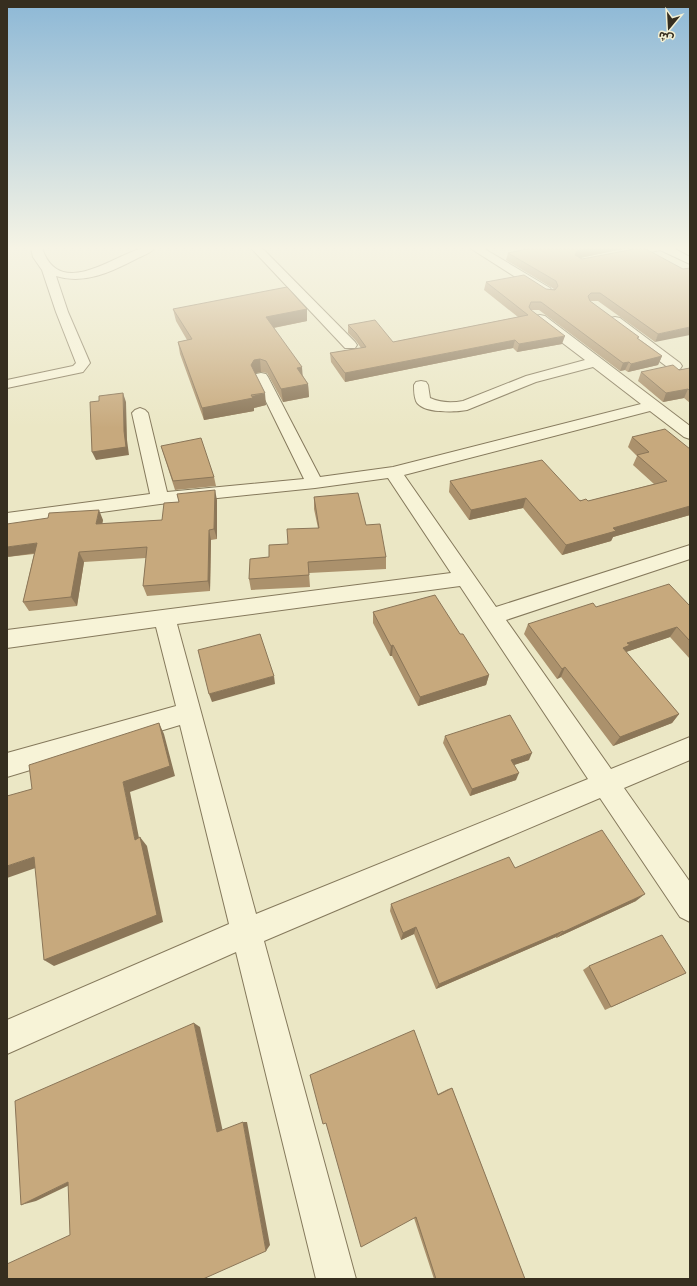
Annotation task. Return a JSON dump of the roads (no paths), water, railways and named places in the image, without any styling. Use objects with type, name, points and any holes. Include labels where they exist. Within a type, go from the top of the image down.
[{"type":"street","points":[[7,384],[78,369],[83,363],[61,308]]},
{"type":"street","points":[[314,308],[350,345]]},
{"type":"street","points":[[534,314],[690,434]]},
{"type":"street","points":[[606,314],[675,366]]},
{"type":"street","points":[[421,386],[423,400],[435,406],[456,407],[468,405],[530,379],[595,362]]},
{"type":"street","points":[[661,369],[690,363]]},
{"type":"street","points":[[619,380],[633,376]]},
{"type":"street","points":[[261,377],[315,483]]},
{"type":"street","points":[[7,518],[160,498],[315,483],[393,472],[654,405]]},
{"type":"street","points":[[140,413],[160,498]]},
{"type":"street","points":[[393,472],[690,907]]},
{"type":"street","points":[[492,616],[690,552]]},
{"type":"street","points":[[7,639],[466,578]]},
{"type":"street","points":[[165,619],[336,1279]]},
{"type":"street","points":[[7,765],[189,712]]},
{"type":"street","points":[[7,1037],[247,932],[296,913],[690,748]]}]
